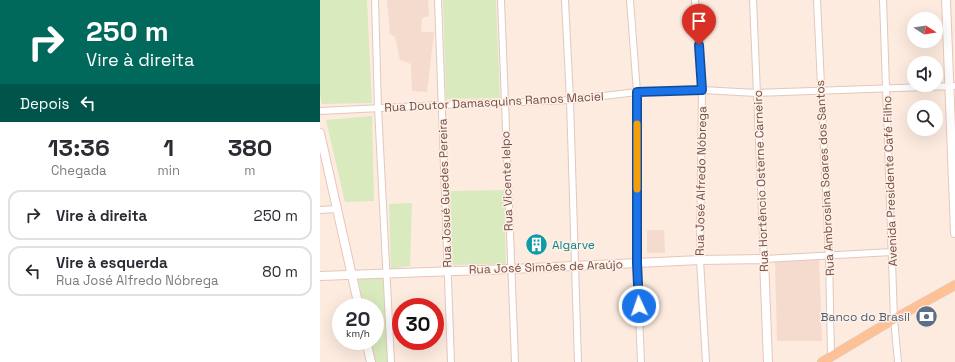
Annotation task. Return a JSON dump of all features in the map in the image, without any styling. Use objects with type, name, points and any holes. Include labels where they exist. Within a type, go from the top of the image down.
[{"type":"main road","points":[[822,362],[894,318],[955,285]]},
{"type":"street","points":[[375,0],[378,108],[391,362]]},
{"type":"street","name":"Rua Josué Guedes Pereira","points":[[438,0],[451,362]]},
{"type":"street","name":"Rua Vicente Ielpo","points":[[501,0],[514,362]]},
{"type":"street","points":[[565,0],[570,100],[578,362]]},
{"type":"street","points":[[630,0],[637,92],[637,263],[641,362]]},
{"type":"street","name":"Rua José Alfredo Nóbrega","points":[[695,0],[702,90],[700,260],[706,362]]},
{"type":"street","name":"Rua Hortêncio Osterne Carneiro","points":[[753,0],[768,362]]},
{"type":"street","name":"Rua Ambrosina Soares dos Santos","points":[[817,0],[829,255],[831,356]]},
{"type":"street","name":"Avenida Presidente Café Filho","points":[[883,0],[894,318],[898,362]]},
{"type":"street","points":[[946,0],[952,86],[955,233]]},
{"type":"street","name":"Rua Doutor Damasquins Ramos Maciel","points":[[320,112],[378,108],[570,100],[637,92],[702,90],[757,93],[952,86]]},
{"type":"street","points":[[320,133],[357,298]]},
{"type":"street","points":[[320,210],[337,209]]},
{"type":"street","name":"Rua José Simões de Araújo","points":[[320,276],[700,260],[764,259],[892,252]]},
{"type":"street","points":[[365,362],[371,362],[368,350]]},
{"type":"shaded area","points":[[387,0],[428,0],[429,16],[422,18],[421,32],[434,32],[427,92],[412,91],[411,64],[400,60],[395,37],[390,34]]},
{"type":"shaded area","points":[[647,230],[664,230],[665,253],[647,253]]},
{"type":"shaded area","points":[[819,260],[822,341],[777,341],[775,261]]},
{"type":"green space","points":[[320,0],[367,0],[372,103],[322,104],[320,94]]},
{"type":"green space","points":[[443,0],[496,0],[500,98],[446,99]]},
{"type":"green space","points":[[372,116],[374,201],[345,202],[326,120]]},
{"type":"green space","points":[[504,190],[506,264],[452,265],[450,191]]},
{"type":"green space","points":[[412,203],[410,266],[391,269],[389,204]]},
{"type":"green space","points":[[384,277],[388,362],[375,362],[372,350],[384,350],[384,298],[361,298],[358,279]]},
{"type":"slow traffic","points":[[637,124],[637,189]]},
{"type":"place","name":"Algarve","points":[[537,245]]},
{"type":"place","name":"Banco do Brasil","points":[[926,317]]},
{"type":"route","points":[[639,306],[637,263],[637,92],[702,90],[699,45]]}]
